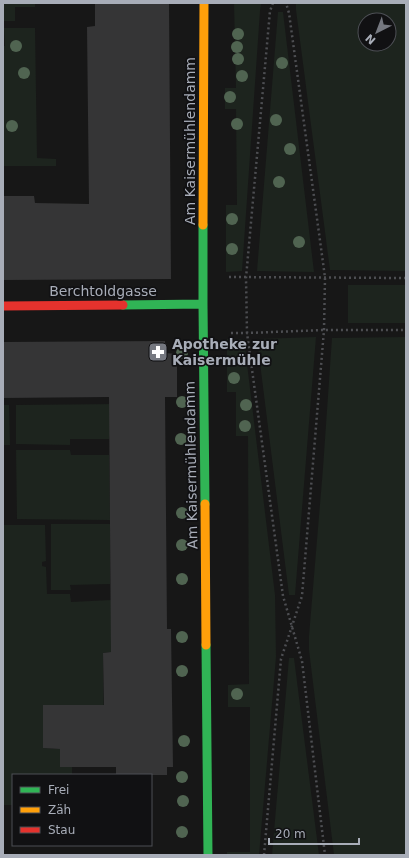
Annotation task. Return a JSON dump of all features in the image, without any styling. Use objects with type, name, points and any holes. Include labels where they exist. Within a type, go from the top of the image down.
[{"type":"street","name":"Am Kaisermühlendamm","points":[[204,3],[203,304],[208,855]]},
{"type":"street","name":"Berchtoldgasse","points":[[3,306],[203,304]]},
{"type":"path","points":[[273,3],[270,11],[246,278],[247,333],[283,596],[302,661],[325,855]]},
{"type":"path","points":[[264,855],[281,659],[302,596],[324,330],[325,278],[289,13],[286,3]]},
{"type":"path","points":[[226,277],[406,278]]},
{"type":"path","points":[[226,333],[324,330],[406,330]]},
{"type":"shaded area","points":[[3,3],[35,3],[35,7],[15,7],[15,21],[3,21]]},
{"type":"shaded area","points":[[234,3],[261,3],[242,271],[226,272],[226,205],[237,205],[236,109],[225,109],[225,88],[236,88]]},
{"type":"shaded area","points":[[296,3],[406,3],[406,271],[330,270]]},
{"type":"shaded area","points":[[278,12],[283,12],[314,272],[257,271]]},
{"type":"shaded area","points":[[4,28],[35,28],[37,158],[56,159],[56,166],[3,166]]},
{"type":"shaded area","points":[[348,285],[406,285],[406,323],[348,323]]},
{"type":"shaded area","points":[[316,337],[295,595],[289,595],[257,339]]},
{"type":"shaded area","points":[[406,337],[406,855],[334,855],[309,650],[332,338]]},
{"type":"shaded area","points":[[227,339],[244,339],[275,595],[276,657],[259,855],[227,855],[227,852],[250,852],[250,707],[228,707],[228,685],[249,684],[248,436],[236,436],[236,392],[227,392]]},
{"type":"shaded area","points":[[118,404],[109,439],[70,439],[70,445],[16,444],[16,405]]},
{"type":"shaded area","points":[[3,405],[9,405],[10,445],[3,445]]},
{"type":"shaded area","points":[[16,450],[70,450],[71,455],[109,455],[110,520],[17,519]]},
{"type":"shaded area","points":[[51,524],[110,524],[110,584],[70,585],[71,590],[51,590]]},
{"type":"shaded area","points":[[3,525],[45,525],[46,561],[42,562],[42,566],[46,567],[47,594],[70,594],[71,602],[111,600],[111,652],[103,653],[104,737],[73,705],[43,705],[43,748],[60,749],[60,767],[72,767],[72,774],[12,774],[12,805],[3,805]]},
{"type":"shaded area","points":[[289,658],[294,658],[319,855],[272,855]]},
{"type":"building","points":[[95,3],[169,3],[171,279],[3,280],[3,196],[34,196],[35,203],[89,204],[87,27],[95,26]]},
{"type":"building","points":[[165,341],[165,353],[177,354],[177,397],[165,397],[167,629],[171,629],[173,767],[167,767],[167,775],[116,774],[116,767],[60,767],[60,749],[43,748],[43,705],[104,705],[103,653],[111,652],[109,397],[3,398],[3,342]]},
{"type":"traffic: fast","points":[[203,225],[205,504]]},
{"type":"traffic: fast","points":[[123,305],[203,304]]},
{"type":"traffic: fast","points":[[206,645],[208,855]]},
{"type":"traffic: slow","points":[[203,225],[204,3]]},
{"type":"traffic: slow","points":[[205,504],[206,645]]},
{"type":"traffic: jam","points":[[3,306],[123,305]]},
{"type":"place","name":"Apotheke zur Kaisermühle","points":[[158,352]]}]
